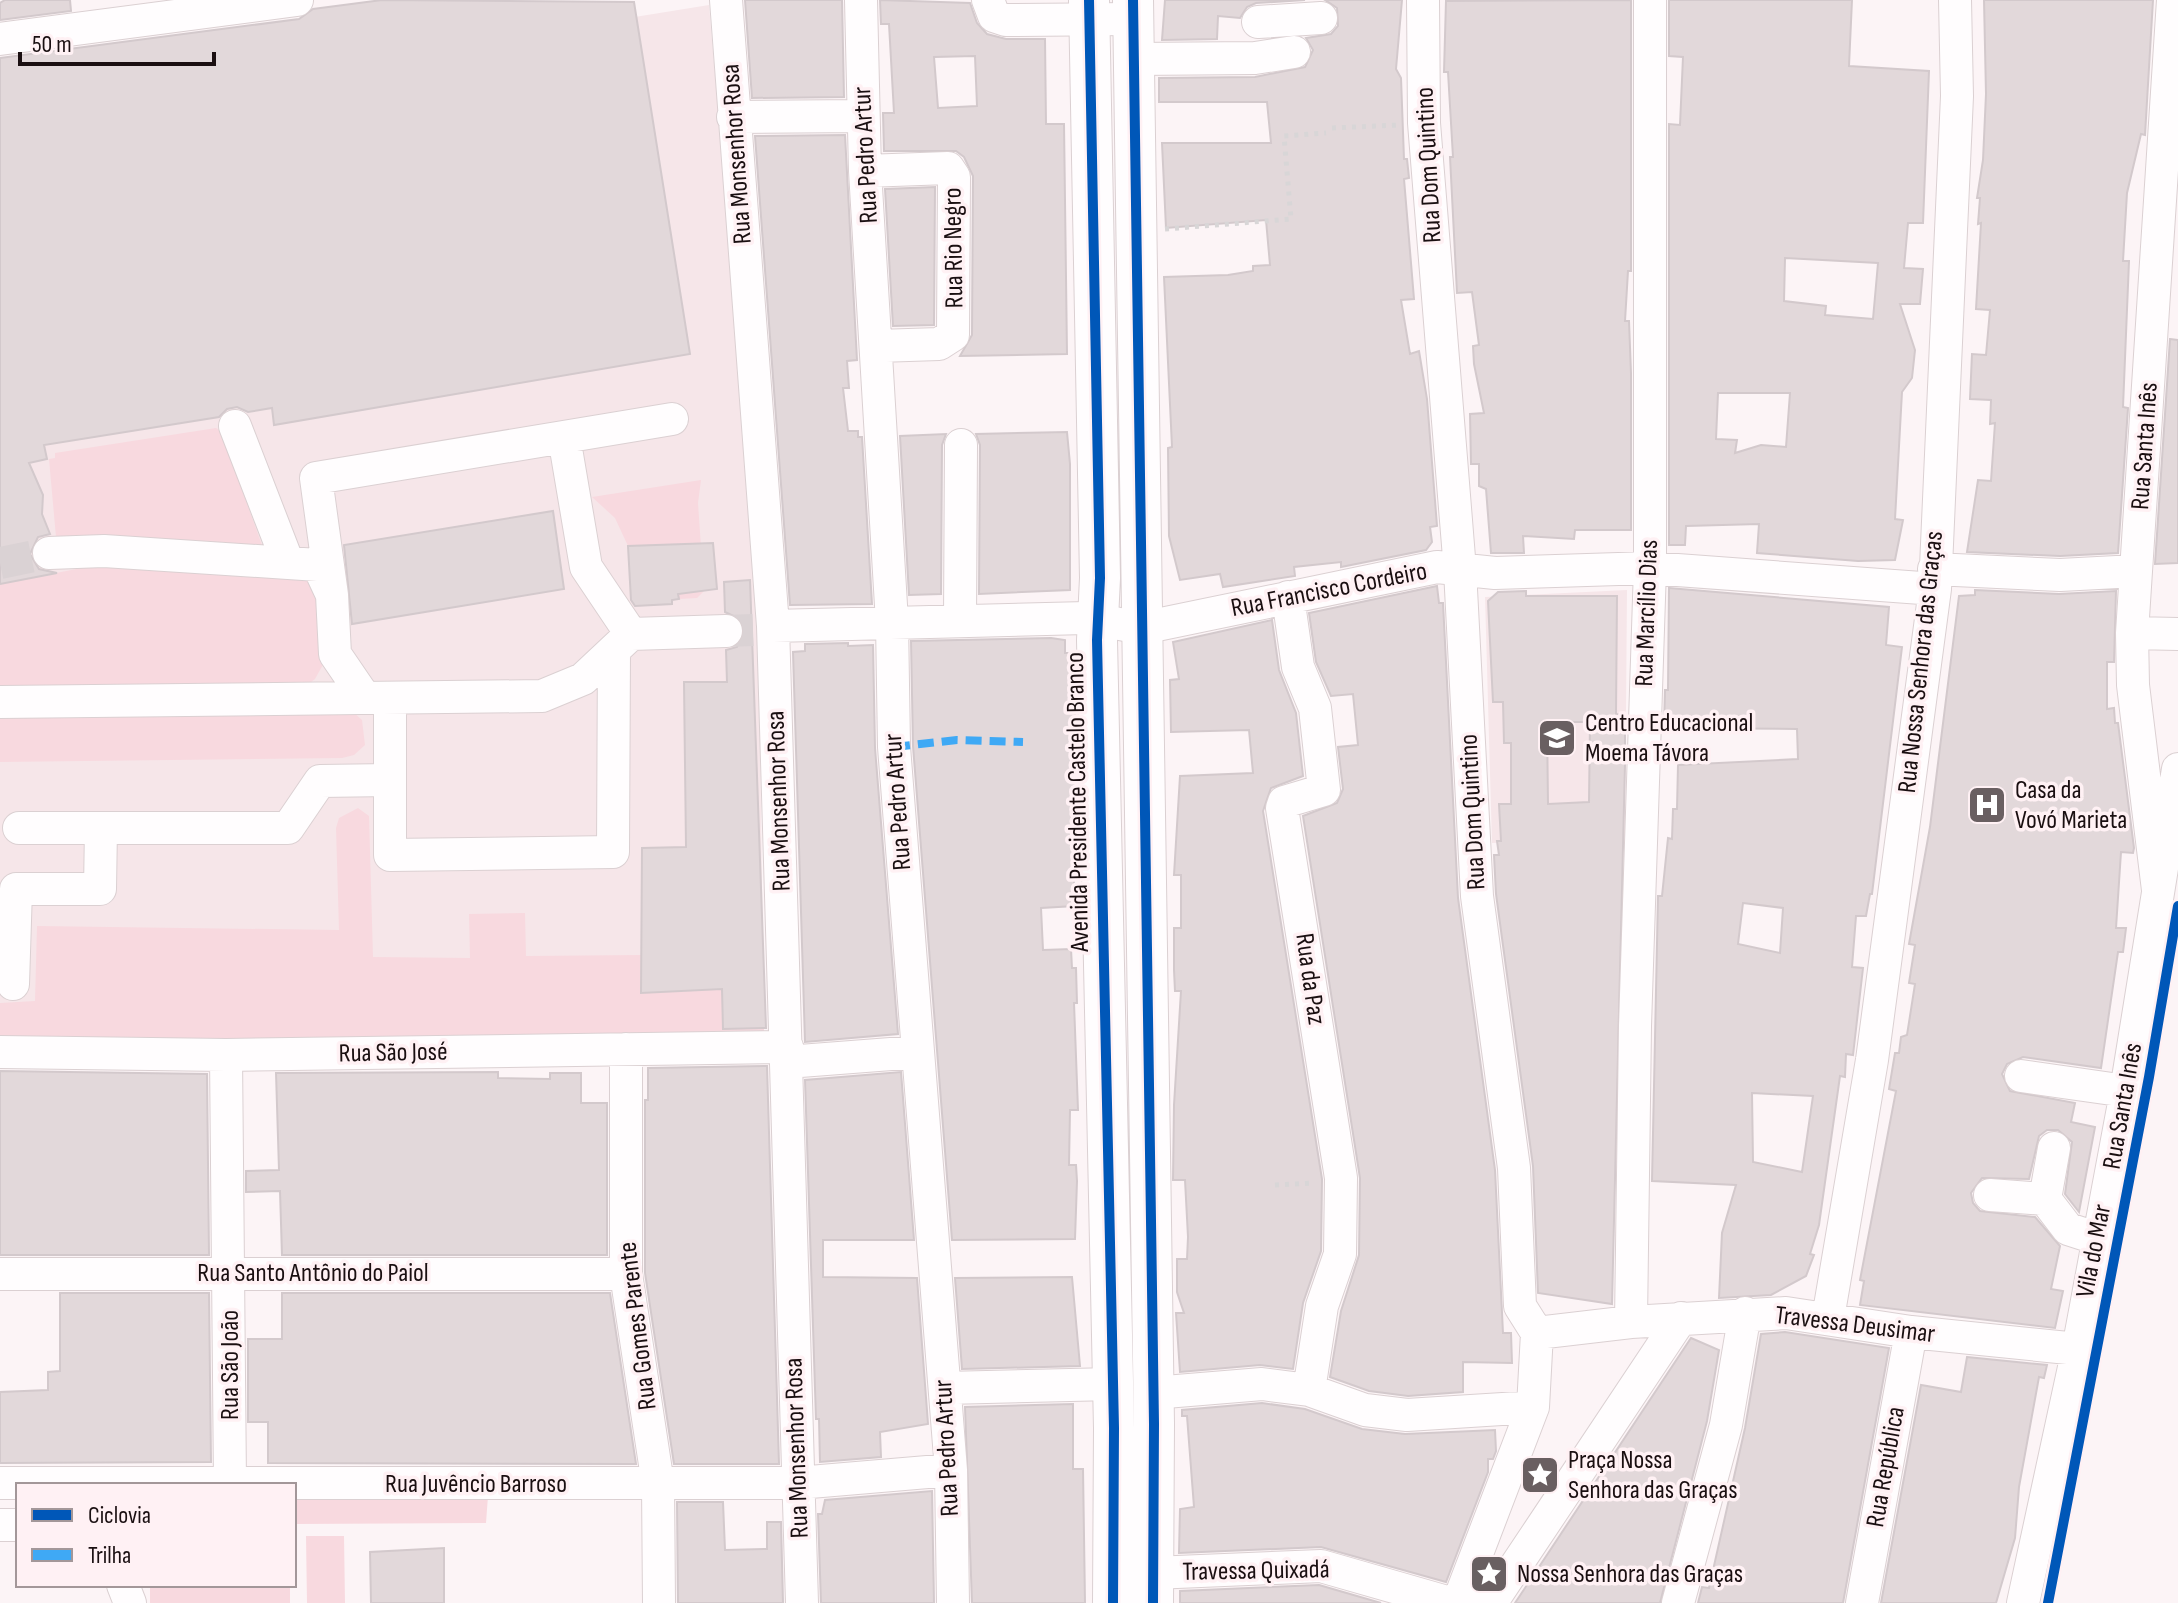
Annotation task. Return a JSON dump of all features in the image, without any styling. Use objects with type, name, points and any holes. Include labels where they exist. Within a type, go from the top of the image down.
[{"type":"main road","name":"Avenida Presidente Castelo Branco","points":[[1089,10],[1100,578],[1097,618],[1113,1384],[1113,1603]]},
{"type":"main road","points":[[1133,10],[1153,1393],[1153,1588]]},
{"type":"main road","points":[[1109,1272],[1151,1270]]},
{"type":"street","points":[[1,32],[156,9],[297,0]]},
{"type":"street","name":"Rua Monsenhor Rosa","points":[[726,0],[756,629],[787,1054],[802,1603]]},
{"type":"street","name":"Rua Pedro Artur","points":[[861,0],[865,171],[878,346],[892,622],[894,747],[951,1470],[953,1603]]},
{"type":"street","points":[[988,0],[994,16],[1006,20],[1089,10],[1133,10]]},
{"type":"street","name":"Rua Dom Quintino","points":[[1423,0],[1424,123],[1460,570],[1477,896],[1514,1168],[1520,1306],[1537,1333],[1533,1407],[1458,1603]]},
{"type":"street","name":"Rua Marcílio Dias","points":[[1631,1322],[1635,1026],[1650,568],[1650,0]]},
{"type":"street","name":"Rua Nossa Senhora das Graças","points":[[1828,1318],[1872,1060],[1935,579],[1957,96],[1955,0]]},
{"type":"street","name":"Rua Santa Inês","points":[[2158,890],[2133,685],[2132,633],[2170,177],[2173,0]]},
{"type":"street","points":[[1255,58],[1258,11],[1321,18]]},
{"type":"street","points":[[1134,59],[1255,58],[1294,52]]},
{"type":"street","points":[[733,117],[863,116]]},
{"type":"street","name":"Rua Rio Negro","points":[[865,171],[948,168],[954,177],[953,335],[939,344],[878,346]]},
{"type":"street","points":[[564,437],[586,567],[623,642],[613,852],[390,855],[390,780],[378,698],[335,654],[332,595],[316,478],[672,419]]},
{"type":"street","points":[[235,426],[288,563]]},
{"type":"street","points":[[960,619],[961,445]]},
{"type":"street","points":[[49,553],[104,551],[318,565],[332,595]]},
{"type":"street","name":"Rua Francisco Cordeiro","points":[[623,642],[756,629],[960,619],[1097,618],[1142,628],[1437,567],[1495,573],[1650,568],[1935,579],[2136,571]]},
{"type":"street","name":"Rua da Paz","points":[[1288,597],[1298,667],[1315,708],[1324,790],[1284,802],[1282,808],[1341,1178],[1340,1254],[1322,1306],[1309,1390]]},
{"type":"street","points":[[2132,633],[2178,634]]},
{"type":"street","points":[[0,702],[542,696],[583,679],[623,642]]},
{"type":"street","name":"Rua Santa Inês","points":[[2023,1603],[2099,1239],[2178,769]]},
{"type":"street","points":[[19,828],[288,828],[320,781],[390,780]]},
{"type":"street","points":[[13,984],[16,889],[100,889],[101,828]]},
{"type":"street","name":"Rua São José","points":[[0,1052],[226,1055],[626,1049],[787,1054],[917,1052]]},
{"type":"street","name":"Rua Gomes Parente","points":[[626,1049],[626,1274],[658,1484],[659,1603]]},
{"type":"street","name":"Rua São João","points":[[226,1055],[230,1483]]},
{"type":"street","points":[[2021,1076],[2126,1091]]},
{"type":"street","points":[[2054,1148],[2045,1199],[2068,1229],[2099,1239]]},
{"type":"street","points":[[1990,1195],[2045,1199]]},
{"type":"street","name":"Rua Santo Antônio do Paiol","points":[[0,1274],[626,1274]]},
{"type":"street","points":[[1678,1603],[1726,1425],[1745,1313]]},
{"type":"street","name":"Travessa Deusimar","points":[[1537,1333],[1745,1313],[1828,1318],[1911,1332],[2078,1349]]},
{"type":"street","points":[[1491,1603],[1681,1318]]},
{"type":"street","name":"Rua República","points":[[1862,1603],[1911,1332]]},
{"type":"street","points":[[945,1388],[1113,1384]]},
{"type":"street","points":[[1153,1393],[1262,1384],[1309,1390],[1380,1413],[1407,1415],[1533,1407]]},
{"type":"street","name":"Rua Juvêncio Barroso","points":[[296,1483],[798,1483],[951,1470]]},
{"type":"street","name":"Rua Juvêncio Barroso","points":[[0,1483],[230,1483]]},
{"type":"street","name":"Travessa Quixadá","points":[[1153,1588],[1321,1566],[1450,1603]]},
{"type":"path","points":[[1332,128],[1424,123]]},
{"type":"path","points":[[1136,232],[1291,219],[1284,136],[1326,133]]},
{"type":"path","points":[[1275,1185],[1341,1178]]},
{"type":"shaded area","points":[[709,5],[758,580],[764,1035],[0,1039],[0,120]]},
{"type":"shaded area","points":[[216,428],[221,431],[263,548],[56,537],[49,459],[55,458],[55,453]]},
{"type":"shaded area","points":[[701,480],[698,503],[704,591],[697,598],[679,599],[675,544],[628,546],[615,518],[592,497]]},
{"type":"shaded area","points":[[107,563],[301,573],[317,586],[325,661],[315,679],[307,685],[12,688],[0,685],[0,584]]},
{"type":"shaded area","name":"Centro Educacional Moema Távora","points":[[1627,590],[1625,837],[1492,843],[1485,597]]},
{"type":"shaded area","points":[[353,712],[362,720],[365,745],[354,755],[342,758],[0,762],[0,714]]},
{"type":"shaded area","points":[[358,808],[369,816],[373,957],[470,958],[469,914],[525,913],[526,956],[642,955],[641,993],[723,989],[764,1021],[764,1035],[760,1042],[0,1039],[0,1003],[35,1001],[37,926],[339,930],[336,828],[339,818]]},
{"type":"shaded area","points":[[488,1496],[486,1523],[296,1524],[296,1497]]},
{"type":"shaded area","points":[[306,1536],[344,1536],[345,1603],[307,1603]]},
{"type":"shaded area","points":[[150,1587],[290,1587],[290,1603],[150,1603]]},
{"type":"building","points":[[5,0],[70,0],[71,11],[0,20],[0,3]]},
{"type":"building","points":[[382,0],[634,2],[690,354],[274,425],[272,408],[248,412],[237,407],[227,409],[219,417],[44,445],[47,459],[29,463],[43,495],[42,514],[50,534],[38,537],[30,554],[39,569],[57,573],[0,584],[0,58],[299,19],[313,9]]},
{"type":"building","points":[[745,0],[842,0],[844,97],[752,98]]},
{"type":"building","points":[[880,0],[970,3],[977,23],[987,34],[1006,39],[1045,39],[1046,124],[1064,124],[1067,354],[960,356],[972,335],[973,176],[964,157],[956,151],[884,151],[883,113],[894,113],[889,24],[881,24]],"holes":[[[975,56],[977,106],[938,108],[934,57]]]},
{"type":"building","points":[[1165,0],[1305,0],[1256,3],[1247,7],[1240,18],[1218,16],[1217,39],[1162,40]]},
{"type":"building","points":[[1325,0],[1402,0],[1396,69],[1401,78],[1404,159],[1407,159],[1409,178],[1404,179],[1414,299],[1401,300],[1410,354],[1419,351],[1427,399],[1437,526],[1430,527],[1432,542],[1426,550],[1341,567],[1341,562],[1294,567],[1295,576],[1223,587],[1220,574],[1180,580],[1169,536],[1168,448],[1172,447],[1164,277],[1228,275],[1253,271],[1253,266],[1270,265],[1266,220],[1166,228],[1162,143],[1271,143],[1267,102],[1159,102],[1159,78],[1255,77],[1305,67],[1313,50],[1306,38],[1331,34],[1338,26],[1337,8]]},
{"type":"building","points":[[1631,0],[1631,271],[1628,271],[1625,321],[1629,321],[1631,373],[1631,530],[1575,530],[1574,539],[1523,536],[1524,553],[1491,553],[1486,489],[1479,486],[1479,464],[1471,464],[1470,414],[1484,413],[1474,364],[1473,346],[1479,345],[1472,292],[1457,293],[1448,72],[1444,72],[1446,1]]},
{"type":"building","points":[[1669,0],[1852,0],[1849,66],[1929,71],[1923,223],[1908,223],[1904,268],[1923,269],[1920,304],[1900,304],[1915,350],[1912,378],[1902,392],[1895,519],[1903,520],[1895,560],[1858,561],[1757,553],[1759,524],[1686,526],[1685,545],[1669,545],[1669,124],[1680,125],[1683,57],[1669,56]],"holes":[[[1785,258],[1878,263],[1873,319],[1825,315],[1826,306],[1784,301]],[[1718,393],[1790,393],[1786,447],[1761,445],[1735,453],[1737,440],[1716,439]]]},
{"type":"building","points":[[1984,0],[2153,0],[2145,135],[2141,134],[2127,193],[2123,261],[2129,261],[2123,407],[2128,408],[2118,553],[2060,556],[1967,552],[1978,480],[1991,481],[1995,423],[1990,424],[1991,400],[1970,399],[1972,354],[1986,355],[1990,310],[1976,309],[1981,223],[1978,224],[1980,198],[1977,198],[1983,160],[1986,94]]},
{"type":"building","points":[[845,135],[857,360],[847,361],[849,388],[843,388],[848,431],[858,431],[858,437],[862,437],[872,604],[790,605],[755,136]]},
{"type":"building","points":[[935,187],[934,325],[893,326],[885,189]]},
{"type":"building","points":[[2170,339],[2178,340],[2178,563],[2155,564]]},
{"type":"building","points":[[1067,432],[1070,590],[979,594],[980,445],[976,434]]},
{"type":"building","points":[[946,434],[942,445],[941,594],[909,595],[900,436]]},
{"type":"building","points":[[553,511],[564,589],[352,624],[344,545]]},
{"type":"building","points":[[713,543],[717,589],[678,594],[679,599],[672,600],[672,604],[635,606],[631,600],[628,546]]},
{"type":"building","points":[[750,580],[766,1028],[723,1029],[722,989],[641,993],[642,848],[686,847],[684,682],[727,682],[726,650],[737,647],[745,631],[742,620],[725,612],[724,582]]},
{"type":"building","points":[[1437,586],[1439,603],[1443,603],[1458,898],[1495,1170],[1503,1333],[1511,1333],[1512,1363],[1463,1362],[1463,1392],[1408,1396],[1369,1391],[1330,1377],[1341,1311],[1359,1255],[1360,1178],[1303,816],[1337,803],[1343,789],[1338,747],[1358,745],[1353,694],[1331,696],[1316,662],[1309,613]]},
{"type":"building","points":[[1669,588],[1889,607],[1886,645],[1902,647],[1872,894],[1866,916],[1856,916],[1852,967],[1863,968],[1853,1055],[1846,1054],[1845,1077],[1840,1076],[1819,1225],[1810,1254],[1814,1255],[1806,1276],[1771,1295],[1719,1298],[1722,1233],[1736,1185],[1652,1181],[1658,896],[1662,896],[1668,838],[1672,839],[1673,809],[1677,809],[1678,765],[1798,759],[1797,729],[1664,728],[1665,690],[1668,690]],"holes":[[[1743,903],[1783,908],[1780,953],[1738,944]],[[1752,1093],[1813,1096],[1802,1172],[1753,1162]]]},
{"type":"building","points":[[1975,590],[2059,594],[2116,591],[2114,662],[2107,662],[2107,709],[2114,708],[2115,723],[2118,723],[2134,848],[2133,853],[2121,852],[2116,928],[2126,928],[2123,952],[2118,952],[2101,1068],[2023,1057],[2007,1064],[2002,1074],[2010,1091],[2075,1103],[2071,1122],[2095,1127],[2079,1212],[2065,1194],[2072,1142],[2058,1130],[2047,1130],[2039,1136],[2029,1179],[1982,1178],[1971,1193],[1973,1203],[1980,1211],[2035,1217],[2060,1246],[2051,1289],[2063,1291],[2055,1328],[1860,1305],[1864,1281],[1860,1280],[1896,1091],[1889,1089],[1895,1053],[1899,1053],[1901,1037],[1907,1035],[1915,984],[1909,983],[1915,945],[1909,944],[1930,827],[1959,596],[1975,595]]},
{"type":"building","points":[[1526,591],[1526,596],[1617,596],[1616,714],[1625,715],[1625,764],[1612,1304],[1538,1293],[1533,1166],[1496,894],[1494,855],[1499,855],[1497,841],[1501,841],[1499,804],[1511,804],[1511,743],[1504,743],[1503,702],[1493,702],[1488,601],[1498,592]],"holes":[[[1547,722],[1590,722],[1589,802],[1548,804]]]},
{"type":"building","points":[[1272,620],[1279,670],[1296,713],[1303,776],[1271,788],[1263,811],[1322,1179],[1321,1251],[1303,1303],[1293,1369],[1260,1365],[1180,1372],[1176,1313],[1184,1313],[1177,1292],[1177,1259],[1187,1259],[1188,1237],[1185,1180],[1173,1180],[1181,991],[1175,991],[1174,970],[1174,928],[1181,928],[1181,875],[1174,875],[1180,776],[1253,773],[1249,730],[1171,732],[1170,680],[1179,679],[1173,642]]},
{"type":"building","points":[[1065,640],[1065,653],[1074,653],[1076,749],[1073,749],[1074,812],[1071,811],[1075,906],[1041,908],[1043,950],[1071,949],[1072,968],[1076,968],[1077,1003],[1074,1003],[1078,1110],[1070,1110],[1069,1165],[1076,1165],[1075,1239],[952,1240],[913,746],[911,641]]},
{"type":"building","points":[[848,643],[848,646],[873,645],[875,748],[898,1034],[805,1042],[793,652],[805,651],[805,644]]},
{"type":"building","points":[[767,1066],[779,1464],[674,1464],[645,1273],[645,1100],[648,1100],[648,1068]]},
{"type":"building","points":[[0,1071],[207,1074],[209,1255],[0,1255]]},
{"type":"building","points":[[498,1072],[498,1078],[550,1079],[550,1073],[581,1073],[581,1103],[607,1103],[607,1255],[282,1255],[280,1191],[246,1192],[246,1171],[279,1170],[276,1073]]},
{"type":"building","points":[[901,1072],[914,1240],[823,1240],[823,1277],[917,1278],[928,1424],[880,1432],[881,1457],[820,1462],[805,1080]]},
{"type":"building","points":[[1072,1277],[1080,1366],[962,1369],[955,1278]]},
{"type":"building","points":[[60,1293],[209,1293],[211,1462],[0,1463],[0,1392],[48,1390],[48,1372],[60,1371]]},
{"type":"building","points":[[282,1293],[610,1293],[636,1464],[268,1463],[268,1422],[248,1422],[248,1339],[282,1339]]},
{"type":"building","points":[[1785,1332],[1889,1348],[1843,1603],[1698,1603],[1702,1587],[1709,1588],[1745,1428],[1761,1334]]},
{"type":"building","points":[[1691,1338],[1719,1350],[1707,1421],[1660,1603],[1515,1603]]},
{"type":"building","points":[[1967,1357],[2047,1365],[2044,1378],[2039,1377],[2019,1487],[2015,1538],[1996,1603],[1881,1603],[1921,1385],[1961,1392]]},
{"type":"building","points":[[1262,1403],[1305,1409],[1362,1429],[1405,1434],[1495,1430],[1496,1451],[1493,1459],[1488,1459],[1488,1472],[1446,1582],[1321,1547],[1179,1553],[1180,1509],[1194,1507],[1187,1416],[1182,1416],[1182,1410]]},
{"type":"building","points":[[1073,1404],[1073,1469],[1083,1469],[1085,1603],[972,1603],[965,1407]]},
{"type":"building","points":[[932,1491],[934,1603],[821,1603],[818,1514],[822,1514],[825,1500]]},
{"type":"building","points":[[677,1502],[723,1502],[725,1550],[767,1549],[767,1522],[781,1522],[783,1603],[678,1603]]},
{"type":"building","points":[[444,1548],[444,1603],[371,1603],[370,1552]]},
{"type":"building","points":[[1319,1585],[1381,1603],[1180,1603],[1180,1591]]},
{"type":"tunnel","points":[[0,563],[49,553]]},
{"type":"tunnel","points":[[726,631],[753,630]]},
{"type":"marked path","points":[[894,747],[957,740],[1023,742]]},
{"type":"cycle path","points":[[1089,0],[1100,578],[1097,640],[1114,1428],[1113,1603]]},
{"type":"cycle path","points":[[1133,0],[1154,1424],[1153,1603]]},
{"type":"cycle path","name":"Vila do Mar","points":[[2048,1603],[2149,1077],[2178,906]]},
{"type":"place","name":"Centro Educacional Moema Távora","points":[[1557,738]]},
{"type":"place","name":"Casa da Vovó Marieta","points":[[1987,805]]},
{"type":"place","name":"Praça Nossa Senhora das Graças","points":[[1540,1475]]},
{"type":"place","name":"Nossa Senhora das Graças","points":[[1489,1574]]}]
